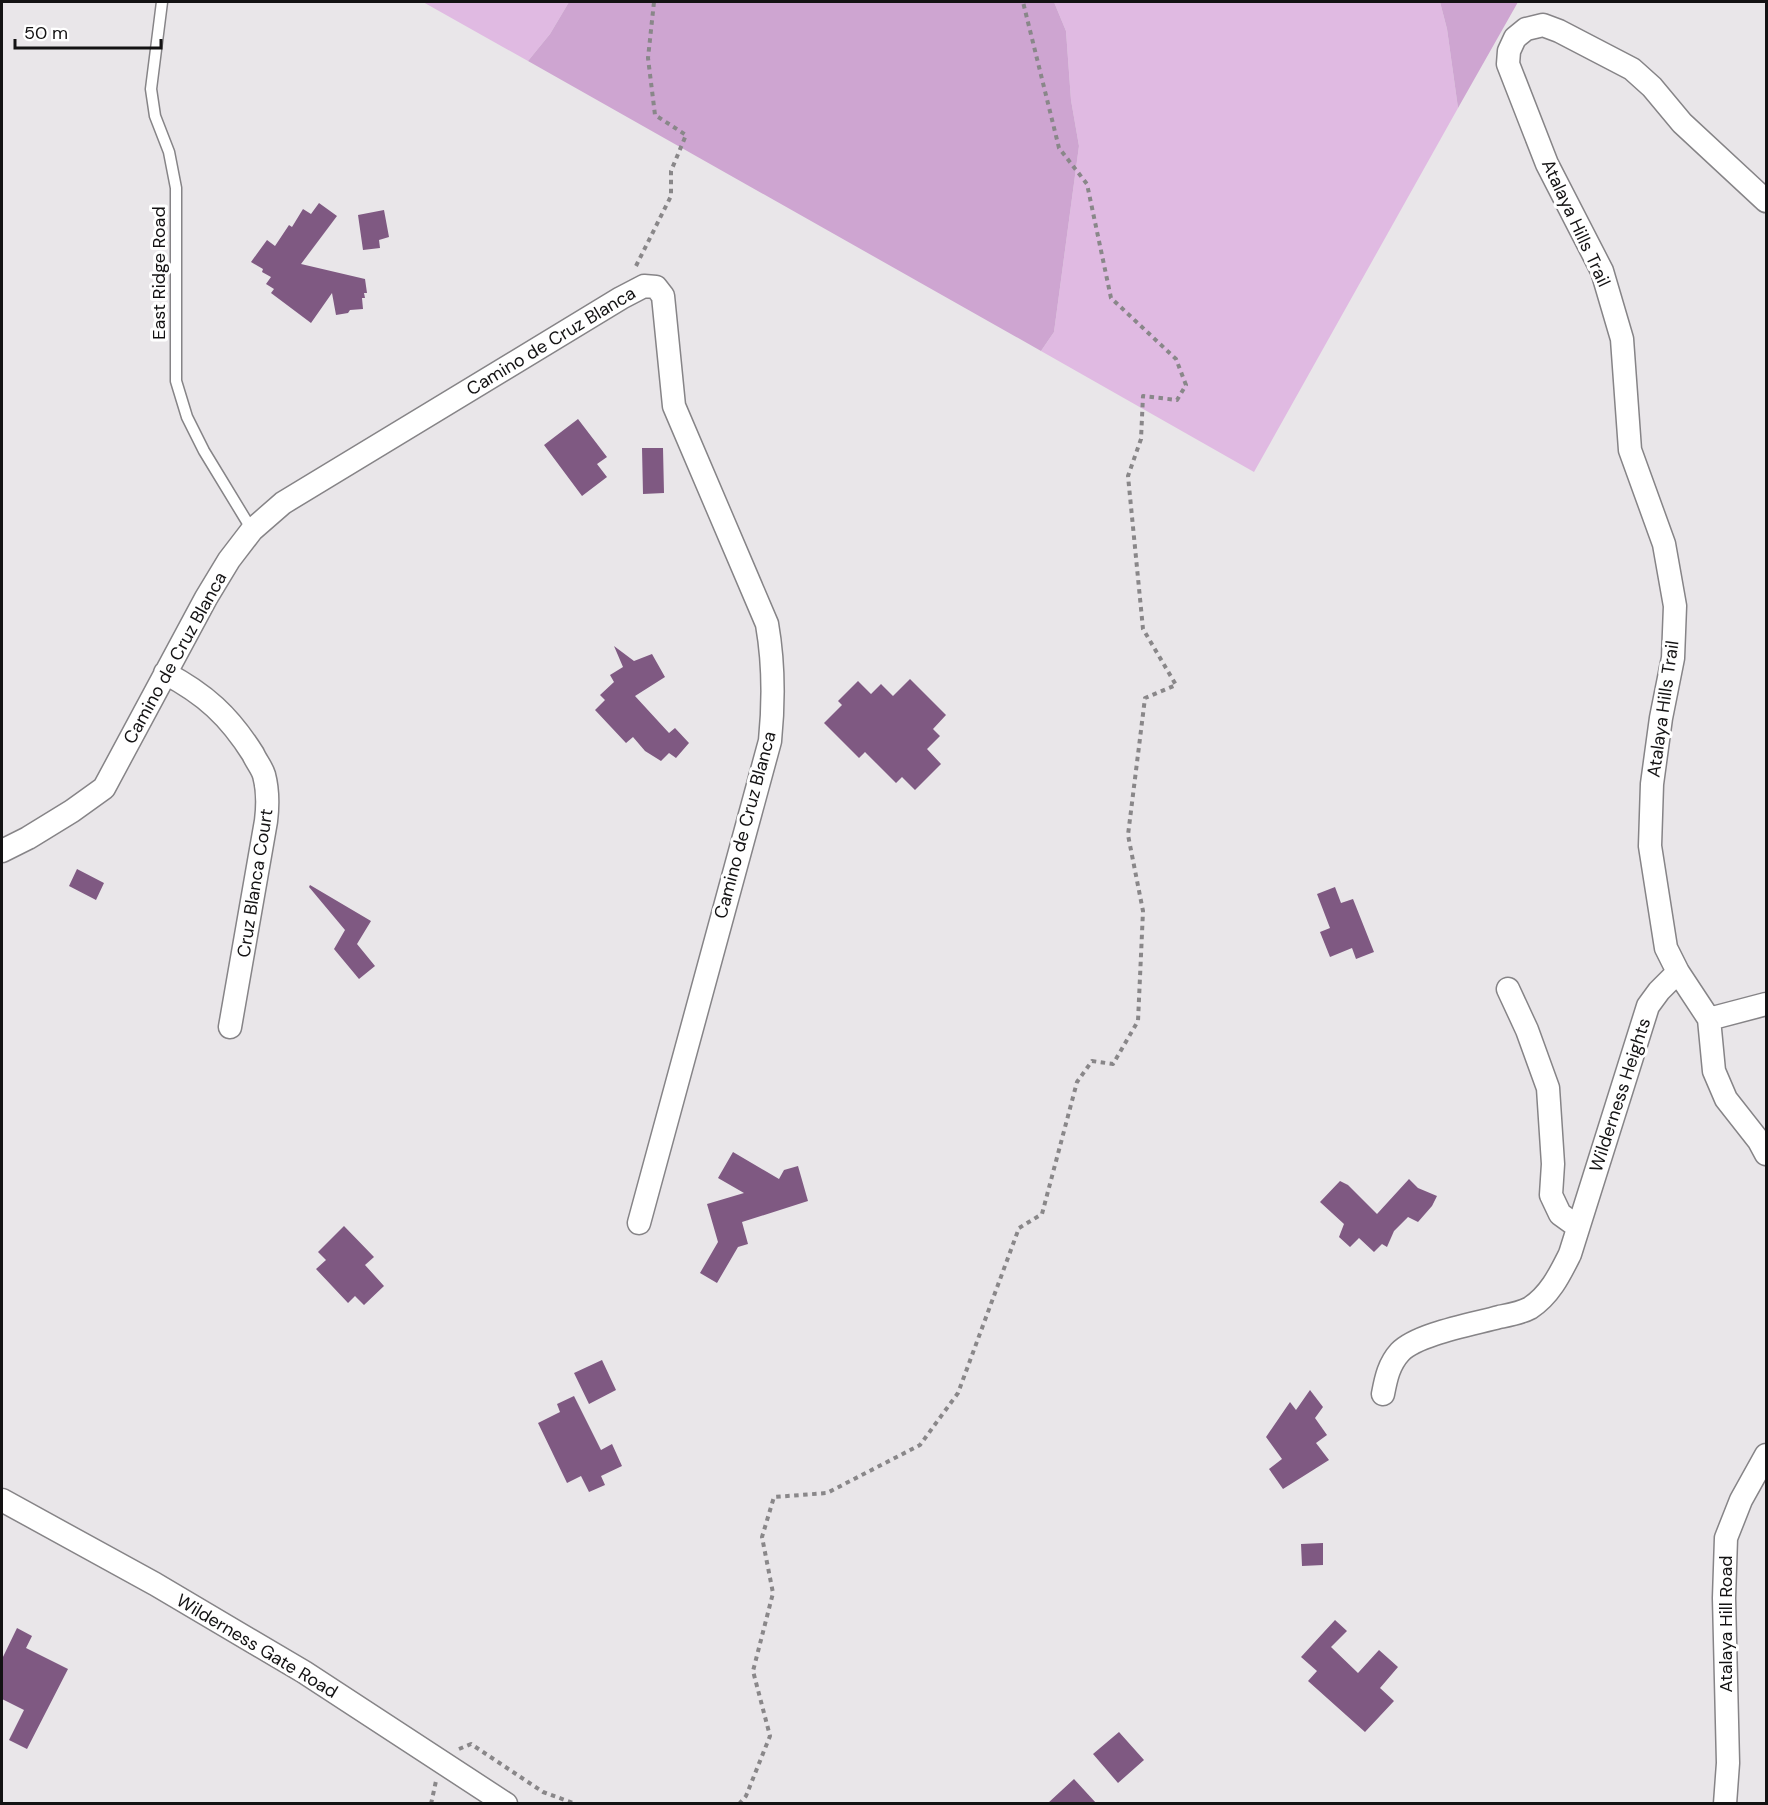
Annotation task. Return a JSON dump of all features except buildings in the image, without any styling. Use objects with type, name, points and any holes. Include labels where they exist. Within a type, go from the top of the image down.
[{"type":"street","name":"Atalaya Hills Trail","points":[[1678,972],[1666,948],[1650,846],[1652,784],[1661,718],[1673,658],[1675,606],[1664,544],[1630,450],[1622,339],[1602,271],[1547,164],[1508,64],[1509,51],[1515,38],[1526,29],[1543,25],[1632,69],[1652,87],[1682,123],[1767,201]]},
{"type":"street","name":"Camino de Cruz Blanca","points":[[2,851],[72,811],[104,788],[223,570],[252,530],[283,503],[621,298],[644,286],[656,287],[663,296],[674,406],[767,624],[773,659],[774,702],[770,741],[639,1223]]},
{"type":"street","name":"Cruz Blanca Court","points":[[165,673],[191,686],[213,704],[242,738],[264,772],[268,798],[266,821],[230,1027]]},
{"type":"street","points":[[1678,972],[1708,1019],[1714,1071],[1726,1099],[1767,1154]]},
{"type":"street","name":"Wilderness Heights","points":[[1383,1394],[1386,1374],[1401,1351],[1438,1333],[1527,1310],[1543,1298],[1558,1278],[1570,1254],[1648,1006],[1678,972]]},
{"type":"street","points":[[1508,989],[1527,1030],[1548,1088],[1553,1164],[1551,1195],[1560,1214],[1578,1227]]},
{"type":"street","points":[[1708,1019],[1767,1004]]},
{"type":"street","name":"Atalaya Hill Road","points":[[1725,1803],[1728,1762],[1724,1598],[1726,1538],[1741,1500],[1767,1455]]},
{"type":"street","name":"Wilderness Gate Road","points":[[2,1500],[155,1584],[304,1672],[507,1803]]},
{"type":"lane","name":"East Ridge Road","points":[[162,2],[151,89],[155,116],[168,153],[176,188],[176,381],[187,417],[204,451],[252,530]]},
{"type":"path","points":[[636,268],[671,196],[671,171],[686,135],[655,115],[648,58],[654,2]]},
{"type":"path","points":[[740,1803],[746,1796],[770,1736],[753,1671],[773,1593],[762,1537],[774,1497],[827,1494],[920,1446],[958,1394],[1019,1228],[1042,1215],[1077,1082],[1092,1061],[1113,1064],[1138,1021],[1143,910],[1128,836],[1145,698],[1176,685],[1143,629],[1128,476],[1141,439],[1143,396],[1177,400],[1186,385],[1176,359],[1112,298],[1087,184],[1059,148],[1023,2]]},
{"type":"shaded area","points":[[423,2],[569,2],[550,34],[528,61]]},
{"type":"shaded area","points":[[569,2],[1054,2],[1066,31],[1071,100],[1079,146],[1054,332],[1041,351],[528,61],[550,34]]},
{"type":"shaded area","points":[[1054,2],[1440,2],[1447,29],[1458,108],[1254,472],[1041,351],[1054,332],[1079,146],[1071,100],[1066,31]]},
{"type":"shaded area","points":[[1440,2],[1518,2],[1458,108],[1447,29]]}]
